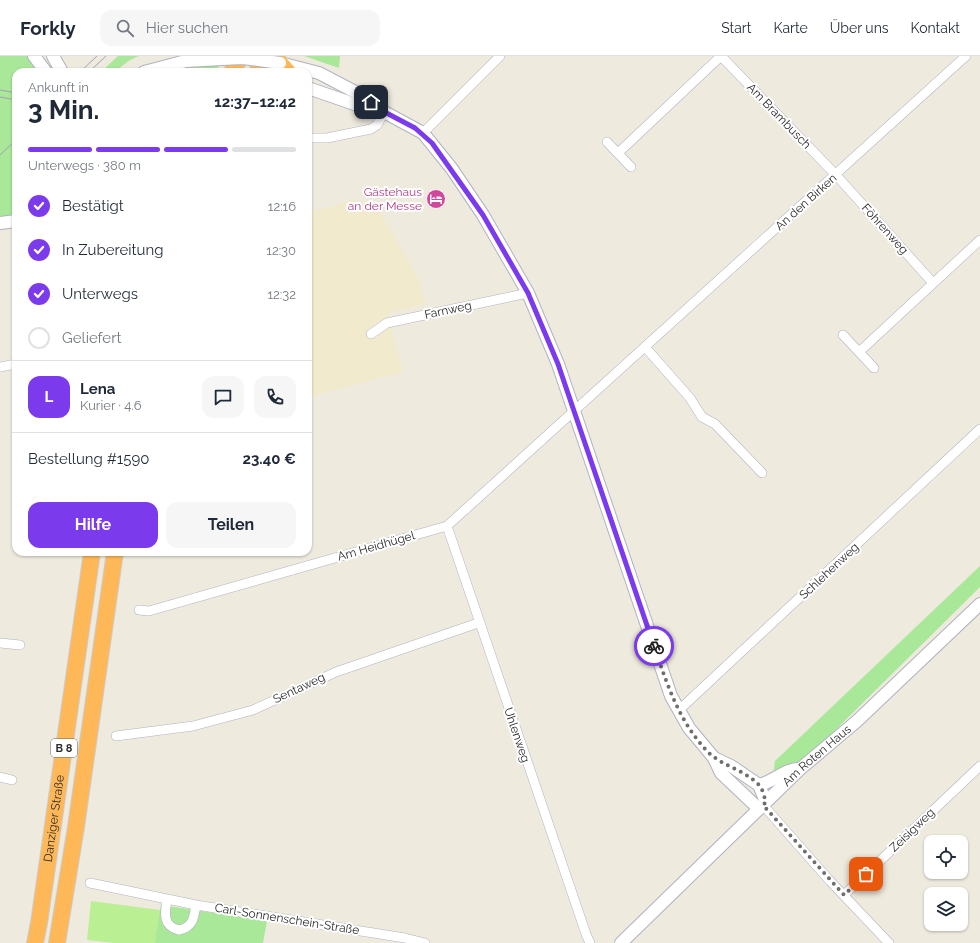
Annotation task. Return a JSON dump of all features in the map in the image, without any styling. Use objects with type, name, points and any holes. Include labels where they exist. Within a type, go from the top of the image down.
[{"type":"highway","points":[[234,68],[241,56]]},
{"type":"highway","points":[[268,68],[278,64]]},
{"type":"highway","name":"Danziger Straße","points":[[34,943],[39,923],[91,556]]},
{"type":"highway","name":"Danziger Straße","points":[[57,943],[76,827],[114,556]]},
{"type":"street","points":[[34,56],[44,68]]},
{"type":"street","points":[[45,56],[47,68]]},
{"type":"street","points":[[53,56],[60,68]]},
{"type":"street","points":[[423,133],[500,56]]},
{"type":"street","name":"Am Brambusch","points":[[618,153],[721,56],[836,175]]},
{"type":"street","name":"An den Birken","points":[[574,410],[966,56]]},
{"type":"street","points":[[159,68],[186,61],[222,58],[243,58],[296,68]]},
{"type":"street","points":[[312,71],[319,73],[361,95],[380,110],[423,133],[452,169],[483,215],[528,293],[558,364],[668,688],[678,711],[699,742],[714,758],[721,773],[763,805],[889,943]]},
{"type":"street","points":[[312,89],[363,107],[380,110]]},
{"type":"street","points":[[314,138],[328,138],[371,129],[377,125],[380,110]]},
{"type":"street","points":[[607,142],[631,167]]},
{"type":"street","name":"Föhrenweg","points":[[836,175],[933,284]]},
{"type":"street","points":[[0,223],[12,222]]},
{"type":"street","points":[[859,352],[980,240]]},
{"type":"street","name":"Farnweg","points":[[371,334],[387,323],[528,293]]},
{"type":"street","points":[[843,335],[874,368]]},
{"type":"street","points":[[645,347],[690,398],[702,417],[715,424],[762,473]]},
{"type":"street","points":[[0,367],[12,365]]},
{"type":"street","name":"Am Heidhügel","points":[[139,610],[149,611],[446,526],[574,410]]},
{"type":"street","name":"Schlehenweg","points":[[678,711],[980,430]]},
{"type":"street","name":"Uhlenweg","points":[[446,526],[478,624],[590,943]]},
{"type":"street","name":"Am Roten Haus","points":[[621,943],[800,769],[857,721],[980,604]]},
{"type":"street","name":"Sentaweg","points":[[116,736],[193,726],[253,710],[336,672],[478,624]]},
{"type":"street","points":[[0,643],[20,645]]},
{"type":"street","points":[[714,758],[731,766],[759,785],[763,805]]},
{"type":"street","name":"Zeisigweg","points":[[844,895],[980,766]]},
{"type":"street","points":[[759,785],[769,783],[790,770],[800,769]]},
{"type":"street","points":[[0,777],[12,780]]},
{"type":"street","name":"Carl-Sonnenschein-Straße","points":[[90,883],[196,905],[405,938],[425,943]]},
{"type":"street","points":[[167,899],[166,920],[168,925],[179,930],[189,927],[192,923],[196,905]]},
{"type":"shaded area","points":[[355,199],[357,204],[372,199],[412,266],[420,283],[425,304],[388,313],[403,372],[312,396],[312,212]]},
{"type":"green space","points":[[0,56],[32,56],[40,68],[12,68],[12,217],[0,218]]},
{"type":"green space","points":[[118,56],[139,56],[130,60],[119,68],[105,68]]},
{"type":"green space","points":[[304,56],[340,56],[339,68]]},
{"type":"green space","points":[[217,63],[219,65],[218,68],[184,68]]},
{"type":"green space","points":[[980,566],[980,587],[803,762],[773,777],[775,761]]},
{"type":"green space","points":[[91,901],[160,910],[155,943],[114,943],[87,940]]},
{"type":"green space","points":[[161,905],[267,921],[263,943],[152,943]]},
{"type":"tram line","points":[[84,68],[97,56]]},
{"type":"tram line","points":[[93,68],[106,56]]},
{"type":"tram line","points":[[0,90],[12,92]]},
{"type":"tram line","points":[[0,97],[12,99]]},
{"type":"tram line","points":[[0,155],[12,144]]},
{"type":"way so far","points":[[654,646],[671,696],[678,711],[707,752],[714,758],[731,766],[759,785],[766,802],[763,805],[844,895],[866,874]]},
{"type":"place","name":"Gästehaus an der Messe","points":[[436,199]]},
{"type":"route","points":[[371,102],[375,107],[423,133],[432,143],[452,169],[483,215],[514,265],[528,293],[558,364],[654,646]]}]
